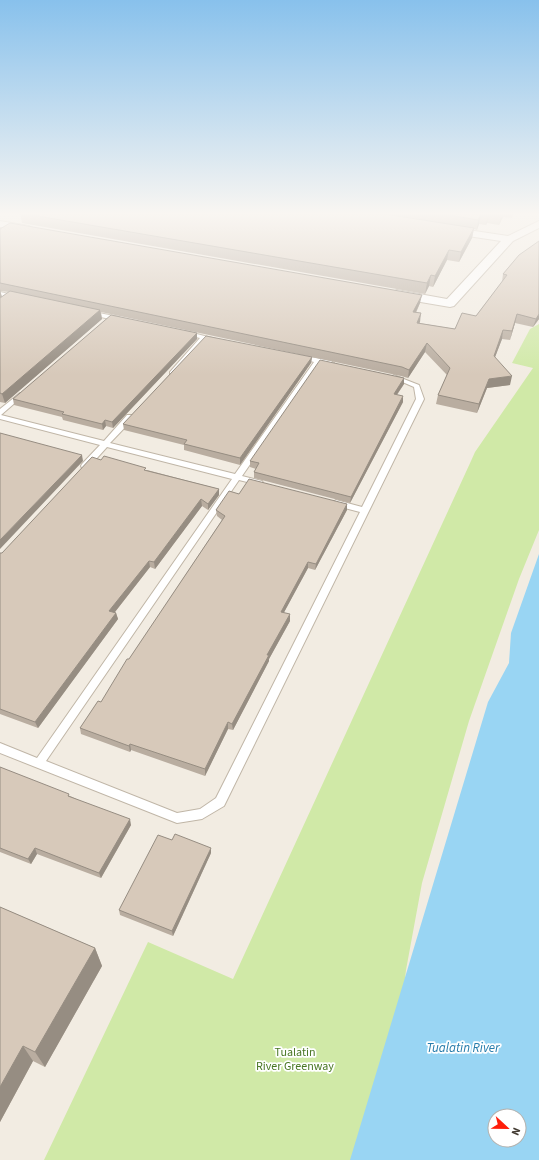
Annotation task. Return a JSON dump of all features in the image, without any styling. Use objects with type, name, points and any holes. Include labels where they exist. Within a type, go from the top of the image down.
[{"type":"street","points":[[388,292],[450,303],[484,266]]},
{"type":"lane","points":[[5,297],[26,299]]},
{"type":"lane","points":[[79,311],[107,320],[124,320]]},
{"type":"lane","points":[[175,331],[227,342]]},
{"type":"lane","points":[[168,376],[205,337]]},
{"type":"lane","points":[[288,354],[341,366]]},
{"type":"lane","points":[[39,763],[318,361]]},
{"type":"lane","points":[[0,748],[177,818],[202,814],[220,802],[420,399],[416,386],[401,378],[386,375]]},
{"type":"lane","points":[[0,413],[29,388]]},
{"type":"lane","points":[[79,472],[137,410]]},
{"type":"lane","points":[[0,417],[267,486]]},
{"type":"lane","points":[[328,501],[365,511]]},
{"type":"green space","name":"Tualatin River Greenway","points":[[539,324],[539,530],[519,579],[469,721],[422,883],[406,970],[384,1160],[44,1160],[148,942],[233,979],[475,452],[533,368],[512,363],[530,329]]},
{"type":"water","name":"Tualatin River","points":[[539,554],[539,1160],[350,1160],[488,702],[509,663],[511,633]]},
{"type":"building","points":[[0,266],[257,266],[422,295],[413,312],[421,313],[417,323],[455,329],[462,313],[476,316],[507,275],[503,274],[510,266],[539,266],[539,314],[536,319],[517,314],[512,331],[503,330],[494,356],[512,376],[489,379],[479,404],[438,395],[450,368],[427,343],[409,370],[402,367],[0,283]]},
{"type":"building","points":[[329,266],[440,266],[435,276],[431,275],[427,283]]},
{"type":"building","points":[[10,291],[100,310],[2,394],[0,393],[0,298]]},
{"type":"building","points":[[111,315],[197,333],[112,422],[105,420],[102,424],[62,414],[64,412],[13,399]]},
{"type":"building","points":[[206,336],[312,357],[240,458],[184,444],[187,440],[123,424]]},
{"type":"building","points":[[320,360],[404,378],[394,394],[403,396],[351,497],[254,472],[259,463],[250,461]]},
{"type":"building","points":[[0,433],[82,455],[0,540]]},
{"type":"building","points":[[104,456],[146,468],[144,470],[219,489],[208,504],[201,499],[154,562],[149,561],[109,611],[116,613],[35,722],[0,709],[0,553],[2,553],[92,457],[101,460]]},
{"type":"building","points":[[249,479],[347,504],[316,564],[308,562],[281,612],[290,614],[267,655],[269,655],[232,724],[228,722],[205,769],[130,744],[129,746],[80,728],[98,701],[101,702],[127,659],[129,659],[225,516],[216,510],[229,491],[239,494]]},
{"type":"building","points":[[0,767],[69,794],[68,796],[130,819],[99,873],[35,848],[28,859],[0,848]]},
{"type":"building","points":[[175,834],[211,848],[172,931],[119,910],[158,835],[172,840]]},
{"type":"building","points":[[0,907],[95,948],[35,1052],[23,1046],[0,1087]]}]
